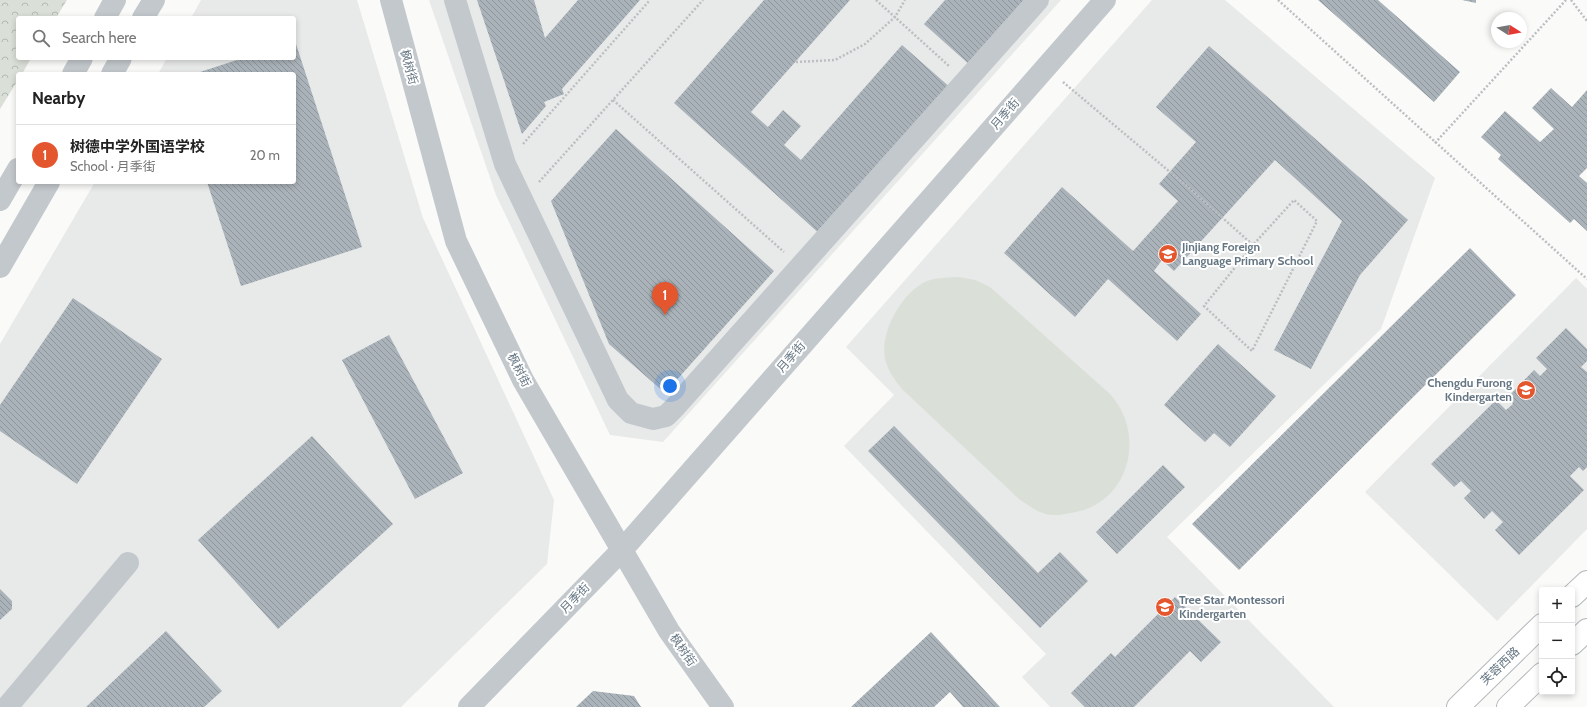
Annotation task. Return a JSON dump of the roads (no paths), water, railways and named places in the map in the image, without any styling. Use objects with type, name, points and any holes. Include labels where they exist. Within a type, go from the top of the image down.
[{"type":"main road","points":[[1575,593],[1587,582]]},
{"type":"main road","name":"芙蓉西路","points":[[1458,707],[1539,628]]},
{"type":"main road","points":[[1575,641],[1587,630]]},
{"type":"main road","points":[[1508,707],[1539,677]]},
{"type":"street","points":[[106,16],[116,0]]},
{"type":"street","points":[[144,16],[154,0]]},
{"type":"street","name":"枫树街","points":[[391,0],[456,241],[524,380],[669,631],[723,707]]},
{"type":"street","points":[[455,0],[505,164],[522,201],[618,400],[631,413],[653,419],[666,416],[675,408],[1038,0]]},
{"type":"street","name":"月季街","points":[[469,707],[622,550],[1105,0]]},
{"type":"street","points":[[74,72],[81,60]]},
{"type":"street","points":[[113,72],[120,60]]},
{"type":"street","points":[[0,200],[16,172]]},
{"type":"street","points":[[0,266],[48,184]]},
{"type":"street","points":[[6,707],[128,563]]},
{"type":"place","name":"Jinjiang Foreign Language Primary School","points":[[1168,254]]},
{"type":"place","name":"树德中学外国语学校","points":[[665,315]]},
{"type":"place","name":"Chengdu Furong Kindergarten","points":[[1526,390]]},
{"type":"place","name":"Tree Star Montessori Kindergarten","points":[[1165,607]]}]
